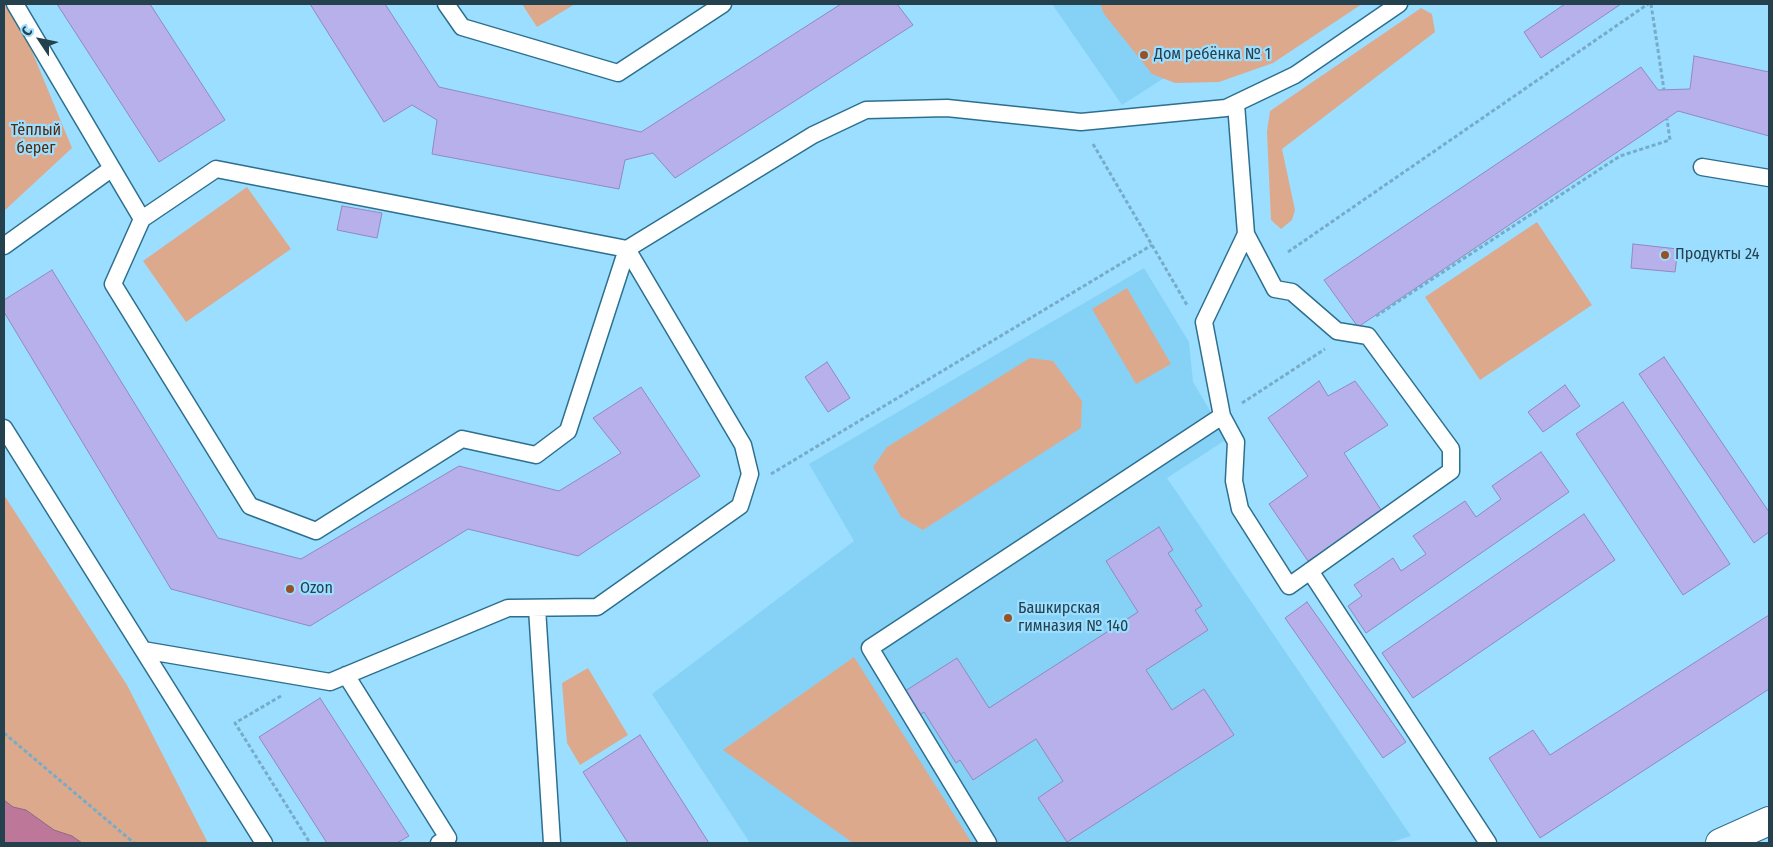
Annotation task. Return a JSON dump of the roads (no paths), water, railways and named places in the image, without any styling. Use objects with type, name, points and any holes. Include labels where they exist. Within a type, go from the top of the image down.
[{"type":"street","points":[[1720,843],[1769,821]]},
{"type":"lane","points":[[15,4],[142,219]]},
{"type":"lane","points":[[446,4],[462,27],[618,73],[723,4]]},
{"type":"lane","points":[[143,650],[330,682],[508,608],[597,607],[740,506],[750,474],[743,445],[627,249],[216,169],[142,219],[113,284],[250,506],[316,531],[462,439],[536,455],[568,432],[627,249],[813,135],[866,110],[947,108],[1081,122],[1226,108],[1295,75],[1399,4]]},
{"type":"lane","points":[[1236,104],[1246,234],[1275,289],[1292,292],[1338,331],[1368,336],[1451,449],[1451,471],[1289,586],[1240,509],[1234,481],[1236,442],[1222,416],[1204,322],[1246,234]]},
{"type":"lane","points":[[1702,167],[1769,178]]},
{"type":"lane","points":[[4,246],[111,169]]},
{"type":"lane","points":[[988,843],[870,648],[1222,416]]},
{"type":"lane","points":[[4,428],[264,843]]},
{"type":"lane","points":[[1310,571],[1488,843]]},
{"type":"lane","points":[[537,608],[552,843]]},
{"type":"lane","points":[[346,675],[448,838],[439,843]]},
{"type":"place","name":"Дом ребёнка № 1","points":[[1144,55]]},
{"type":"place","name":"Продукты 24","points":[[1665,255]]},
{"type":"place","name":"Ozon","points":[[290,589]]},
{"type":"place","name":"Башкирская гимназия № 140","points":[[1008,618]]},
{"type":"park label","name":"Тёплый берег","points":[[36,140]]}]
